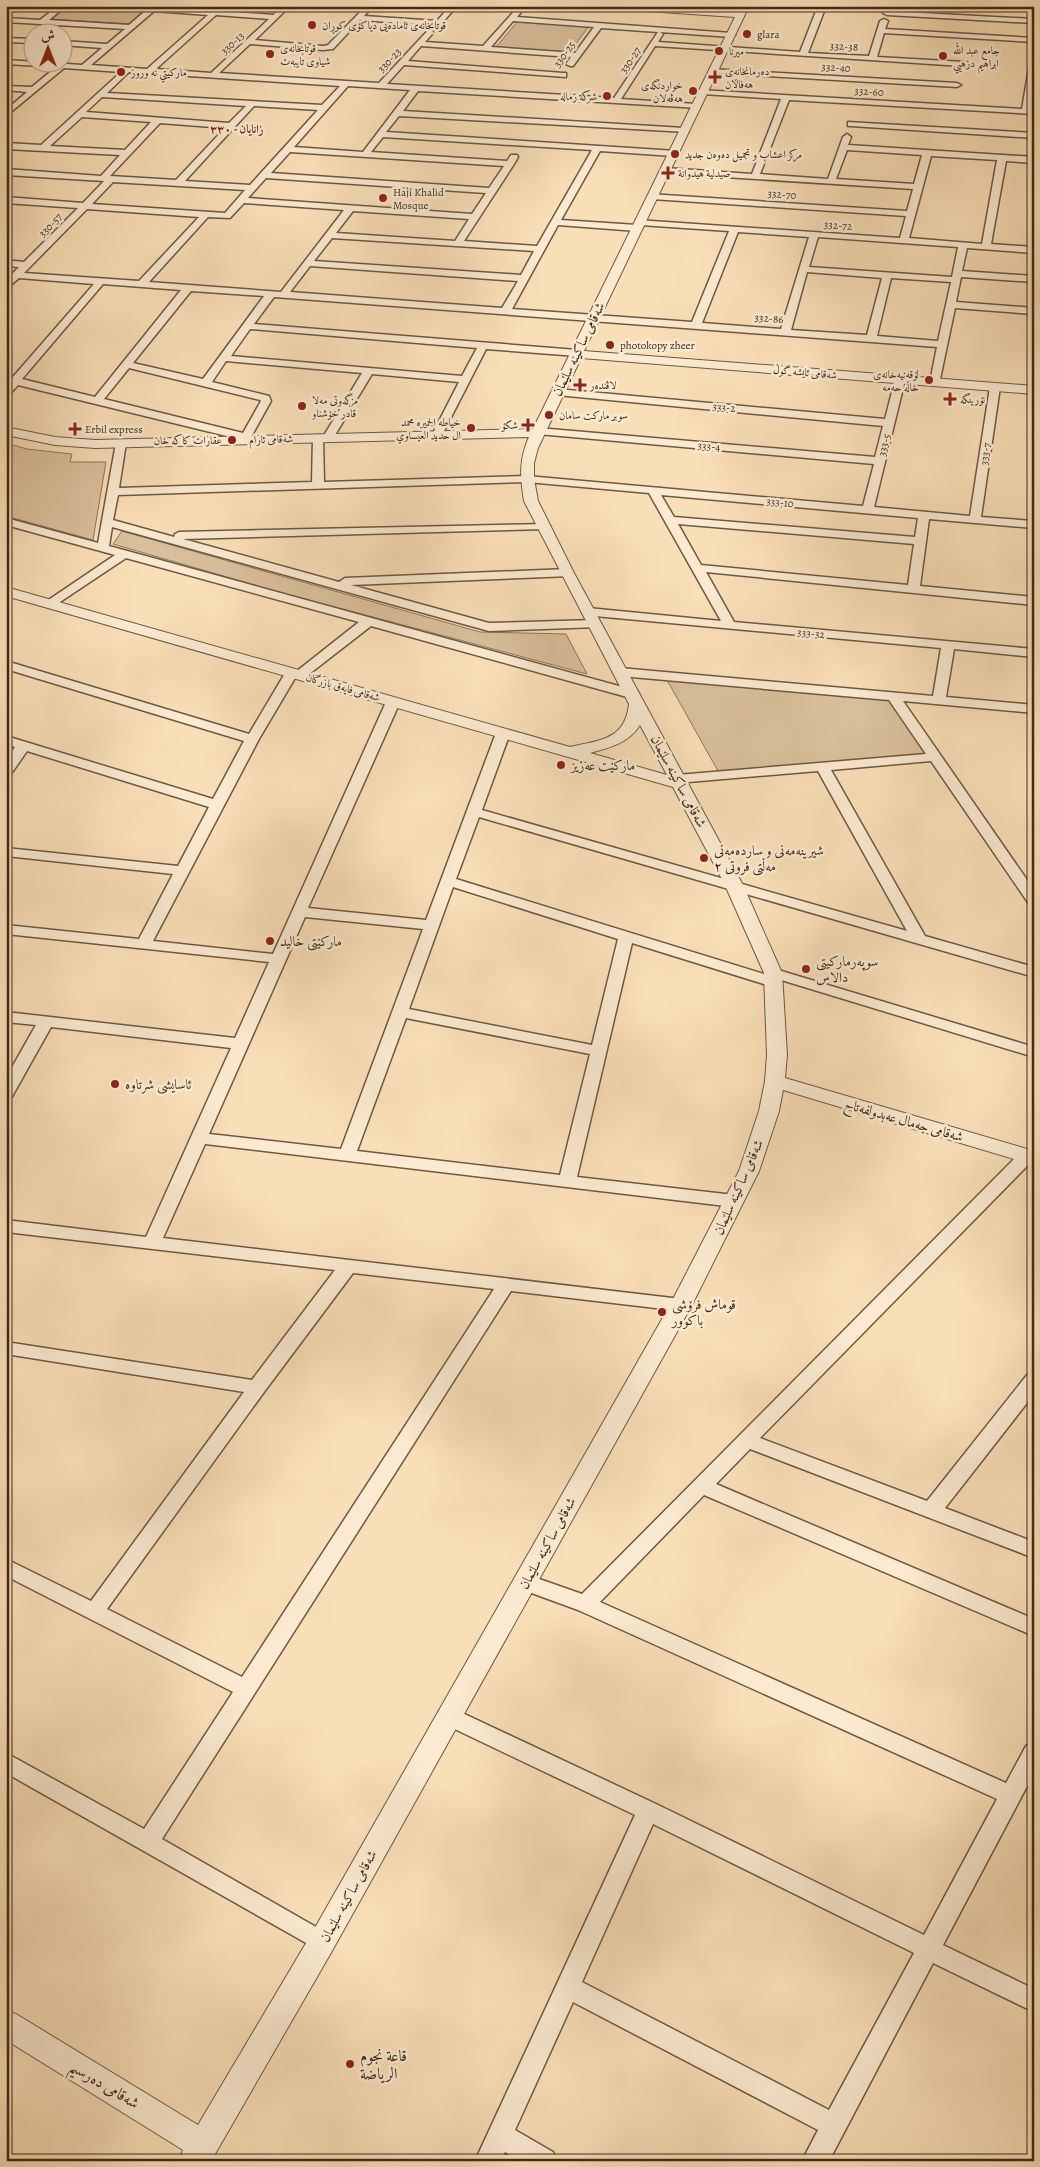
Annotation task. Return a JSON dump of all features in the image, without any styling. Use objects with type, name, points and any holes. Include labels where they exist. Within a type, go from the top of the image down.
[{"type":"street","points":[[6,20],[42,22],[63,6]]},
{"type":"street","name":"330-13","points":[[213,75],[287,6]]},
{"type":"street","points":[[249,42],[318,48],[330,47],[370,6]]},
{"type":"street","name":"330-23","points":[[381,86],[454,6]]},
{"type":"street","points":[[486,49],[523,6]]},
{"type":"street","points":[[616,6],[743,11]]},
{"type":"street","points":[[803,55],[822,6]]},
{"type":"street","points":[[84,67],[154,8],[276,17]]},
{"type":"street","points":[[872,59],[888,10],[1034,21]]},
{"type":"street","name":"شەقامی ساکینە سلێمان","points":[[198,2153],[322,1942],[681,1305],[734,1201],[760,1141],[775,1081],[777,1030],[773,977],[734,885],[567,573],[531,501],[527,479],[527,463],[538,432],[743,11]]},
{"type":"street","points":[[149,71],[214,13]]},
{"type":"street","points":[[358,18],[438,23]]},
{"type":"street","points":[[512,19],[661,30],[727,43]]},
{"type":"street","points":[[72,24],[131,27]]},
{"type":"street","name":"330-25","points":[[402,63],[560,78],[599,26]]},
{"type":"street","name":"330-27","points":[[616,100],[654,44],[661,30]]},
{"type":"street","points":[[881,31],[1034,40]]},
{"type":"street","points":[[967,45],[969,36]]},
{"type":"street","points":[[6,40],[22,41]]},
{"type":"street","points":[[654,44],[727,43]]},
{"type":"street","name":"332-38","points":[[727,43],[803,55],[872,59],[957,85]]},
{"type":"street","points":[[72,44],[109,46]]},
{"type":"street","points":[[419,44],[577,55]]},
{"type":"street","points":[[957,85],[965,55]]},
{"type":"street","name":"332-60","points":[[6,62],[22,63]]},
{"type":"street","points":[[1029,112],[1034,62]]},
{"type":"street","name":"332-60","points":[[72,66],[416,88],[550,93],[616,100],[786,97],[854,113],[957,85],[1029,112]]},
{"type":"street","points":[[43,148],[127,70]]},
{"type":"street","name":"332-40","points":[[713,71],[957,85]]},
{"type":"street","points":[[6,114],[55,72]]},
{"type":"street","points":[[6,200],[227,216],[346,84]]},
{"type":"street","points":[[6,88],[34,90]]},
{"type":"street","points":[[365,154],[416,88]]},
{"type":"street","points":[[101,95],[324,108]]},
{"type":"street","points":[[755,177],[786,97]]},
{"type":"street","points":[[178,183],[252,104]]},
{"type":"street","points":[[397,113],[684,130]]},
{"type":"street","points":[[831,182],[854,113],[1034,136]]},
{"type":"street","points":[[80,114],[231,126]]},
{"type":"street","name":"330-57","points":[[6,286],[85,205],[127,153],[158,120]]},
{"type":"street","points":[[381,134],[597,148],[755,177],[917,187]]},
{"type":"street","points":[[458,244],[524,143]]},
{"type":"street","points":[[6,146],[127,153]]},
{"type":"street","points":[[843,147],[1034,160]]},
{"type":"street","points":[[505,312],[597,148]]},
{"type":"street","points":[[287,149],[510,164]]},
{"type":"street","points":[[904,241],[927,152]]},
{"type":"street","points":[[986,247],[1002,157]]},
{"type":"street","points":[[6,172],[252,188]]},
{"type":"street","points":[[264,175],[492,191]]},
{"type":"street","name":"332-70","points":[[652,196],[911,214]]},
{"type":"street","points":[[241,200],[476,217]]},
{"type":"street","points":[[283,295],[350,208]]},
{"type":"street","points":[[142,284],[206,214]]},
{"type":"street","name":"332-72","points":[[555,222],[734,229],[1034,250]]},
{"type":"street","points":[[696,326],[734,229]]},
{"type":"street","points":[[785,332],[814,234]]},
{"type":"street","points":[[329,235],[540,249]]},
{"type":"street","points":[[935,382],[963,245]]},
{"type":"street","points":[[6,263],[28,265]]},
{"type":"street","points":[[308,263],[523,278]]},
{"type":"street","points":[[803,269],[887,275],[1034,279]]},
{"type":"street","name":"332-86","points":[[18,275],[943,344]]},
{"type":"street","points":[[871,338],[887,275]]},
{"type":"street","points":[[6,392],[102,281]]},
{"type":"street","points":[[98,400],[188,288]]},
{"type":"street","points":[[206,382],[272,294]]},
{"type":"street","points":[[951,305],[1034,311]]},
{"type":"street","points":[[248,326],[576,353]]},
{"type":"street","points":[[437,435],[484,345]]},
{"type":"street","name":"شەقامی ئایشە گوڵ","points":[[576,353],[1034,390]]},
{"type":"street","points":[[223,358],[465,379]]},
{"type":"street","points":[[16,381],[98,400],[245,439],[266,401],[265,398],[206,382],[127,364]]},
{"type":"street","points":[[318,486],[323,438],[369,371]]},
{"type":"street","name":"333-5","points":[[868,510],[900,380]]},
{"type":"street","name":"333-7","points":[[975,520],[995,387]]},
{"type":"street","name":"333-2","points":[[558,392],[890,423]]},
{"type":"street","name":"شەقامی ئارام","points":[[6,431],[74,443],[121,444],[538,432]]},
{"type":"street","name":"333-4","points":[[538,432],[880,461]]},
{"type":"street","points":[[103,547],[121,444]]},
{"type":"street","name":"333-10","points":[[113,492],[527,479],[1034,526]]},
{"type":"street","points":[[652,491],[730,625]]},
{"type":"street","points":[[914,589],[924,516]]},
{"type":"street","points":[[670,520],[921,541]]},
{"type":"street","points":[[6,521],[368,621],[635,699],[638,715],[633,727],[622,736],[606,744],[571,753]]},
{"type":"street","points":[[108,522],[329,583],[567,573]]},
{"type":"street","points":[[161,537],[544,526]]},
{"type":"street","points":[[50,603],[125,553]]},
{"type":"street","points":[[698,568],[1034,601]]},
{"type":"street","name":"333-32","points":[[329,583],[489,627],[592,618],[730,625],[1034,653]]},
{"type":"street","name":"شەقامی فایەق بازرگان","points":[[8,595],[50,603],[571,753],[679,781]]},
{"type":"street","points":[[144,944],[252,739],[295,674],[368,621]]},
{"type":"street","points":[[939,700],[948,645]]},
{"type":"street","points":[[6,665],[252,739]]},
{"type":"street","points":[[620,672],[1034,709]]},
{"type":"street","points":[[893,696],[1034,901]]},
{"type":"street","points":[[152,1243],[393,702]]},
{"type":"street","points":[[346,1155],[503,733]]},
{"type":"street","points":[[6,740],[217,806]]},
{"type":"street","points":[[6,771],[23,746]]},
{"type":"street","points":[[679,781],[822,766],[935,757]]},
{"type":"street","points":[[822,766],[919,939]]},
{"type":"street","points":[[475,812],[1034,972]]},
{"type":"street","points":[[6,852],[182,872]]},
{"type":"street","points":[[449,881],[626,936],[1034,1052]]},
{"type":"street","points":[[301,912],[433,925]]},
{"type":"street","points":[[6,929],[280,959]]},
{"type":"street","points":[[566,1181],[626,936]]},
{"type":"street","points":[[400,1012],[598,1051]]},
{"type":"street","points":[[6,1017],[242,1044]]},
{"type":"street","points":[[6,1093],[46,1022]]},
{"type":"street","name":"شەقامی جەمال عەبدولفەتاح","points":[[775,1081],[1030,1157]]},
{"type":"street","points":[[200,1138],[734,1201]]},
{"type":"street","points":[[585,1604],[746,1440],[1030,1157]]},
{"type":"street","points":[[6,1226],[681,1305]]},
{"type":"street","points":[[94,1612],[257,1387],[348,1266]]},
{"type":"street","points":[[148,1842],[506,1285]]},
{"type":"street","points":[[6,1348],[257,1387]]},
{"type":"street","points":[[931,1510],[1030,1389]]},
{"type":"street","points":[[746,1440],[1034,1550]]},
{"type":"street","points":[[702,1486],[1034,1628]]},
{"type":"street","points":[[6,1567],[246,1689]]},
{"type":"street","points":[[525,1582],[585,1604],[1011,1795]]},
{"type":"street","points":[[448,1716],[648,1811],[1034,2001]]},
{"type":"street","points":[[815,2161],[1034,1752]]},
{"type":"street","points":[[6,1762],[322,1942]]},
{"type":"street","points":[[488,2161],[648,1811]]},
{"type":"street","points":[[568,1987],[834,2124]]},
{"type":"street","name":"شەقامی دەرسیم","points":[[6,2024],[198,2153]]},
{"type":"street","points":[[500,2135],[544,2161]]},
{"type":"shaded area","points":[[65,6],[151,6],[130,24],[48,19]]},
{"type":"shaded area","points":[[518,21],[589,26],[570,52],[496,47]]},
{"type":"shaded area","points":[[6,443],[27,449],[72,454],[70,462],[106,462],[93,540],[6,516]]},
{"type":"shaded area","points":[[122,531],[480,632],[566,634],[587,674],[279,592],[113,544]]},
{"type":"shaded area","points":[[667,680],[895,701],[932,754],[718,771]]},
{"type":"place","name":"قوتابخانەی ئامادەیی دیاکۆی کوڕان","points":[[312,25]]},
{"type":"place","name":"glara","points":[[747,34]]},
{"type":"place","name":"ميرنا","points":[[719,51]]},
{"type":"place","name":"قوتابخانەی شیاوی تایبەت","points":[[270,54]]},
{"type":"place","name":"جامع عبد الله ابراهيم دزهيي","points":[[943,56]]},
{"type":"place","name":"ماركيتي نه وروز","points":[[121,72]]},
{"type":"place","name":"دەرمانخانەی هەفاڵان","points":[[715,77]]},
{"type":"place","name":"خواردنگەی هەڤەلان","points":[[693,91]]},
{"type":"place","name":"شركة زماله","points":[[607,96]]},
{"type":"place","name":"مرکز اعشاب و تجمیل دەوەن جدید","points":[[675,154]]},
{"type":"place","name":"صيدلية هيدوانة","points":[[668,173]]},
{"type":"place","name":"Haji Khalid Mosque","points":[[383,198]]},
{"type":"place","name":"photokopy zheer","points":[[610,345]]},
{"type":"place","name":"لۆقەنیەخانەی خاڵە حەمە","points":[[929,380]]},
{"type":"place","name":"لاڤندەر","points":[[580,385]]},
{"type":"place","name":"نۆرینگە","points":[[950,399]]},
{"type":"place","name":"مزگەوتی مەلا قادر خۆشناو","points":[[302,406]]},
{"type":"place","name":"سوبر ماركت سامان","points":[[549,415]]},
{"type":"place","name":"شکۆ","points":[[528,425]]},
{"type":"place","name":"خياطه الجميره محمد ال حديد العيساوي","points":[[471,428]]},
{"type":"place","name":"Erbil express","points":[[75,429]]},
{"type":"place","name":"عقارات كاكه خان","points":[[232,440]]},
{"type":"place","name":"مارکێت عەزیز","points":[[561,765]]},
{"type":"place","name":"شیرینەمەنی و ساردەمەنی مەڵتی فروتی ٢","points":[[704,858]]},
{"type":"place","name":"مارکێتی خالید","points":[[270,941]]},
{"type":"place","name":"سوپەرمارکیتی دالاس","points":[[806,969]]},
{"type":"place","name":"ئاسایشی شرتاوە","points":[[115,1084]]},
{"type":"place","name":"قوماش فرۆشی باکوور","points":[[662,1312]]},
{"type":"place","name":"قاعة نجوم الرياضة","points":[[350,2064]]},
{"type":"district","name":"زانایان - ٣٣٠","points":[[237,129]]}]
